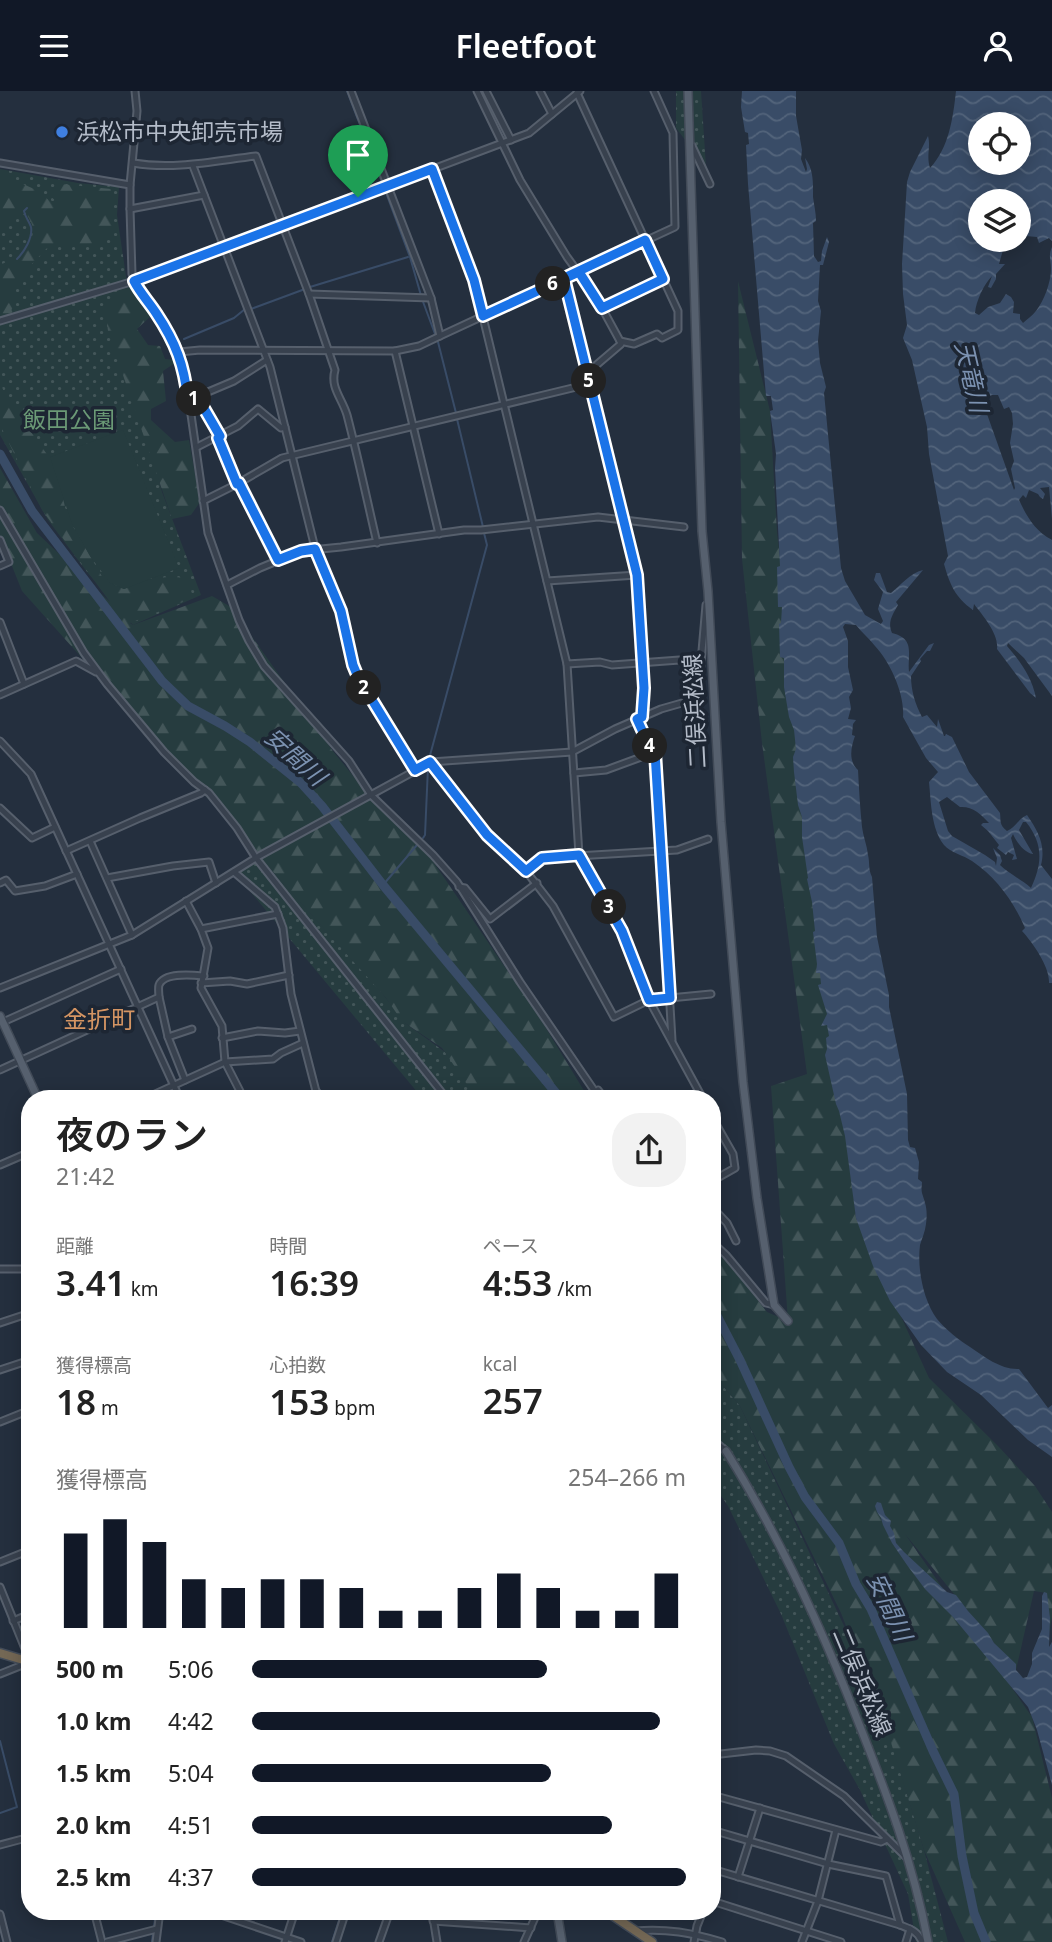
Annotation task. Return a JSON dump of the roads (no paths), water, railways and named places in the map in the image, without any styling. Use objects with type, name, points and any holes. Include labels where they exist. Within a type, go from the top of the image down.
[{"type":"highway","points":[[0,1653],[21,1659]]},
{"type":"highway","points":[[621,1921],[652,1942]]},
{"type":"main road","name":"二俣浜松線","points":[[688,91],[702,531],[708,591],[720,822],[743,1082],[757,1198],[774,1305]]},
{"type":"main road","points":[[1,1019],[34,1090]]},
{"type":"main road","points":[[774,1305],[788,1321]]},
{"type":"main road","name":"二俣浜松線","points":[[726,1451],[769,1523],[805,1597],[852,1706],[910,1860],[928,1942]]},
{"type":"main road","points":[[558,1920],[562,1942]]},
{"type":"street","points":[[135,91],[138,111],[130,185],[132,274],[178,352],[185,373],[208,533],[239,620],[264,666],[349,761],[371,795],[457,882],[520,982],[596,1090]]},
{"type":"street","points":[[351,91],[431,298],[440,336]]},
{"type":"street","points":[[477,91],[520,180],[602,308],[620,341],[621,344],[587,373]]},
{"type":"street","points":[[486,91],[511,140]]},
{"type":"street","points":[[540,91],[552,114]]},
{"type":"street","points":[[178,352],[395,351],[418,346],[675,227],[674,133],[654,91]]},
{"type":"street","points":[[0,321],[134,281],[529,133],[578,92],[678,311],[678,330],[662,338],[657,334],[634,344],[620,341]]},
{"type":"street","points":[[689,140],[710,184]]},
{"type":"street","points":[[133,163],[149,166],[193,166],[211,161],[256,156],[335,370],[332,379],[334,389],[346,411],[377,543]]},
{"type":"street","points":[[0,163],[130,185]]},
{"type":"street","points":[[193,166],[267,359],[315,549],[341,611],[353,665],[415,770]]},
{"type":"street","points":[[432,169],[474,280],[566,664],[579,855],[622,931],[649,1000],[697,1090]]},
{"type":"street","points":[[130,209],[204,195]]},
{"type":"street","points":[[564,278],[637,575],[644,688],[640,718],[646,739],[655,752],[672,1042]]},
{"type":"street","points":[[602,308],[663,279]]},
{"type":"street","points":[[307,290],[431,298]]},
{"type":"street","points":[[395,351],[439,534]]},
{"type":"street","points":[[188,400],[234,381],[267,359]]},
{"type":"street","points":[[203,501],[282,458],[589,384]]},
{"type":"street","points":[[198,398],[278,560]]},
{"type":"street","points":[[197,447],[237,426],[258,409],[281,428],[285,427]]},
{"type":"street","points":[[0,510],[99,674],[164,751],[205,790],[237,828],[256,858],[440,1090]]},
{"type":"street","points":[[227,585],[301,551],[464,530],[598,517],[684,527]]},
{"type":"street","points":[[0,540],[9,562],[0,566]]},
{"type":"street","points":[[547,580],[637,575]]},
{"type":"street","points":[[0,988],[132,935],[256,858],[430,762],[572,752],[640,718],[698,697],[708,591]]},
{"type":"street","points":[[0,622],[24,684]]},
{"type":"street","points":[[566,664],[592,662],[612,665],[693,659]]},
{"type":"street","points":[[0,695],[76,661],[99,674]]},
{"type":"street","points":[[0,741],[31,774],[175,1090]]},
{"type":"street","points":[[574,773],[606,770],[655,752]]},
{"type":"street","points":[[430,762],[487,835],[537,883],[558,914],[614,1017],[649,1000],[711,994]]},
{"type":"street","points":[[66,851],[205,790]]},
{"type":"street","points":[[0,808],[32,838],[55,827]]},
{"type":"street","points":[[526,871],[542,858],[677,850],[708,839]]},
{"type":"street","points":[[90,841],[132,935]]},
{"type":"street","points":[[107,879],[209,862],[216,883]]},
{"type":"street","points":[[234,872],[270,901],[278,914],[285,935],[290,994],[316,1090]]},
{"type":"street","points":[[0,883],[6,880],[15,891],[46,886],[77,874]]},
{"type":"street","points":[[459,887],[465,888],[490,919],[537,883]]},
{"type":"street","points":[[187,901],[208,949],[201,988],[222,1027],[225,1062],[239,1090]]},
{"type":"street","points":[[201,929],[278,914]]},
{"type":"street","points":[[1,1019],[121,969]]},
{"type":"street","points":[[185,1080],[168,1037],[158,987],[165,979],[186,974],[204,976]]},
{"type":"street","points":[[201,983],[230,981],[247,984],[289,975]]},
{"type":"street","points":[[0,1070],[159,997]]},
{"type":"street","points":[[168,1037],[192,1028]]},
{"type":"street","points":[[222,1038],[258,1031],[300,1031]]},
{"type":"street","points":[[164,1090],[225,1062],[273,1059],[303,1043]]},
{"type":"street","points":[[721,1133],[733,1154],[735,1168],[721,1176]]},
{"type":"street","points":[[0,1165],[21,1155]]},
{"type":"street","points":[[721,1217],[736,1241]]},
{"type":"street","points":[[721,1251],[766,1303],[774,1305]]},
{"type":"street","points":[[0,1269],[21,1269]]},
{"type":"street","points":[[0,1323],[21,1316]]},
{"type":"street","points":[[0,1370],[21,1363]]},
{"type":"street","points":[[0,1422],[21,1414]]},
{"type":"street","points":[[721,1447],[726,1451]]},
{"type":"street","points":[[0,1562],[21,1554]]},
{"type":"street","points":[[0,1587],[21,1640]]},
{"type":"street","points":[[13,1621],[21,1618]]},
{"type":"street","points":[[0,1674],[21,1666]]},
{"type":"street","points":[[721,1754],[756,1750],[786,1756],[844,1796],[910,1860]]},
{"type":"street","points":[[721,1797],[881,1842],[885,1836]]},
{"type":"street","points":[[738,1877],[760,1808]]},
{"type":"street","points":[[802,1942],[818,1901],[836,1830]]},
{"type":"street","points":[[721,1832],[828,1864],[886,1876],[900,1925]]},
{"type":"street","points":[[0,1845],[21,1839]]},
{"type":"street","points":[[721,1872],[900,1925],[919,1935],[922,1942]]},
{"type":"street","points":[[721,1904],[841,1942]]},
{"type":"street","points":[[0,1914],[7,1942]]},
{"type":"street","points":[[97,1920],[104,1942],[157,1929]]},
{"type":"street","points":[[156,1942],[158,1920]]},
{"type":"street","points":[[233,1920],[286,1940],[302,1942]]},
{"type":"street","points":[[286,1940],[292,1920]]},
{"type":"street","points":[[335,1942],[343,1920]]},
{"type":"street","points":[[379,1942],[387,1920]]},
{"type":"street","points":[[434,1920],[437,1942]]},
{"type":"street","points":[[466,1920],[531,1928]]},
{"type":"street","points":[[524,1942],[534,1920]]},
{"type":"street","points":[[694,1942],[700,1920]]},
{"type":"street","points":[[635,1931],[670,1929],[722,1942]]},
{"type":"street","points":[[908,1942],[909,1931]]},
{"type":"water","points":[[742,91],[796,91],[801,159],[806,172],[805,158],[812,177],[816,221],[813,223],[814,256],[818,262],[821,261],[827,237],[829,242],[823,265],[820,265],[818,301],[821,311],[818,341],[826,387],[824,393],[841,568],[845,581],[865,615],[881,624],[883,621],[878,609],[883,592],[874,580],[876,573],[880,573],[887,592],[891,593],[910,576],[923,570],[896,602],[898,605],[890,625],[892,633],[907,643],[909,672],[929,645],[934,643],[930,651],[920,659],[911,676],[917,707],[922,717],[927,715],[937,727],[938,719],[944,736],[946,734],[952,737],[969,772],[1000,813],[1004,829],[1007,831],[1027,815],[1040,839],[1041,865],[1052,879],[1052,983],[1049,983],[1044,963],[1022,931],[1025,928],[1010,900],[981,867],[944,845],[936,831],[929,782],[938,772],[926,758],[903,717],[902,698],[886,661],[856,625],[845,624],[843,627],[848,641],[848,667],[853,690],[849,697],[851,708],[848,719],[856,720],[853,724],[852,735],[855,736],[852,758],[858,770],[862,827],[872,877],[877,937],[907,1094],[908,1140],[910,1147],[915,1148],[919,1162],[918,1179],[922,1182],[926,1210],[926,1227],[919,1254],[922,1283],[932,1311],[944,1327],[993,1362],[1019,1369],[1048,1408],[1052,1405],[1052,1457],[1028,1440],[981,1395],[947,1372],[921,1345],[890,1301],[873,1266],[856,1218],[845,1136],[825,1055],[826,1038],[829,1036],[827,1025],[821,1026],[827,1014],[818,985],[821,984],[820,973],[816,973],[812,902],[794,772],[794,730],[784,687],[784,658],[780,657],[779,624],[782,607],[778,607],[777,567],[780,566],[776,454],[770,411],[773,410],[771,396],[766,396],[748,184],[746,145],[749,144],[741,107]],"holes":[[[947,797],[960,807],[972,809],[989,823],[981,825],[999,845],[997,848],[1006,855],[1008,852],[1014,855],[1012,860],[1017,859],[1011,838],[1013,834],[1018,843],[1033,854],[1019,830],[1023,822],[1026,822],[1036,838],[1039,855],[1031,888],[1000,865],[1000,855],[993,848],[997,858],[996,866],[995,862],[985,855],[952,836],[939,802]]]},
{"type":"water","name":"天竜川","points":[[956,91],[1052,91],[1052,241],[1049,238],[1039,243],[1037,237],[1031,236],[1031,189],[968,189],[968,252],[1002,252],[999,264],[1005,264],[996,274],[991,288],[988,287],[992,276],[986,283],[975,313],[979,315],[988,307],[1000,303],[1006,294],[1014,302],[1013,313],[1020,314],[1023,323],[1042,302],[1051,274],[1052,247],[1052,519],[1049,487],[1040,488],[1045,494],[1043,499],[1029,490],[1026,498],[1023,495],[1019,500],[1032,523],[1052,540],[1052,696],[1024,658],[1008,643],[1007,646],[1028,676],[1036,698],[1030,693],[997,649],[996,637],[986,620],[974,604],[973,610],[957,595],[951,584],[944,564],[948,556],[929,454],[927,427],[912,360],[903,338],[907,325],[902,264],[907,182],[928,136],[930,168],[936,160],[942,151],[951,122]],"holes":[[[998,395],[1004,409],[1009,407],[1012,413],[1010,443],[1014,461],[1011,469],[1014,490],[982,400]]]},
{"type":"water","points":[[877,1502],[881,1503],[885,1515],[891,1521],[896,1543],[947,1592],[956,1595],[994,1643],[1016,1664],[1016,1670],[1023,1678],[1027,1677],[1032,1664],[1032,1653],[1042,1629],[1042,1596],[1044,1592],[1047,1593],[1049,1647],[1052,1642],[1052,1785],[1028,1707],[907,1565],[883,1525],[875,1506]]},
{"type":"waterway","points":[[347,91],[383,185]]},
{"type":"waterway","points":[[385,190],[438,342],[456,413]]},
{"type":"waterway","points":[[17,259],[31,236],[31,227],[24,211],[27,208]]},
{"type":"waterway","points":[[310,287],[408,257]]},
{"type":"waterway","points":[[251,309],[305,289]]},
{"type":"waterway","points":[[184,339],[234,318],[245,309]]},
{"type":"waterway","points":[[457,419],[483,527]]},
{"type":"waterway","name":"安間川","points":[[0,454],[32,511],[162,681],[188,706],[250,742],[301,783],[554,1090]]},
{"type":"waterway","points":[[429,759],[487,545],[484,533]]},
{"type":"waterway","points":[[0,738],[34,773],[67,846]]},
{"type":"waterway","points":[[423,838],[428,767]]},
{"type":"waterway","points":[[383,885],[417,845]]},
{"type":"waterway","points":[[71,855],[95,908]]},
{"type":"waterway","points":[[153,1033],[175,1082]]},
{"type":"waterway","name":"安間川","points":[[721,1323],[805,1497],[839,1543],[954,1794],[962,1856],[974,1913],[986,1942]]},
{"type":"waterway","points":[[0,1741],[17,1807],[0,1813]]},
{"type":"waterway","points":[[154,1927],[155,1920]]},
{"type":"waterway","points":[[332,1942],[339,1920]]},
{"type":"waterway","points":[[152,1942],[153,1933]]},
{"type":"place","name":"浜松市中央卸売市場","points":[[62,132]]},
{"type":"district","name":"金折町","points":[[99,1020]]},
{"type":"park label","name":"飯田公園","points":[[69,420]]}]
